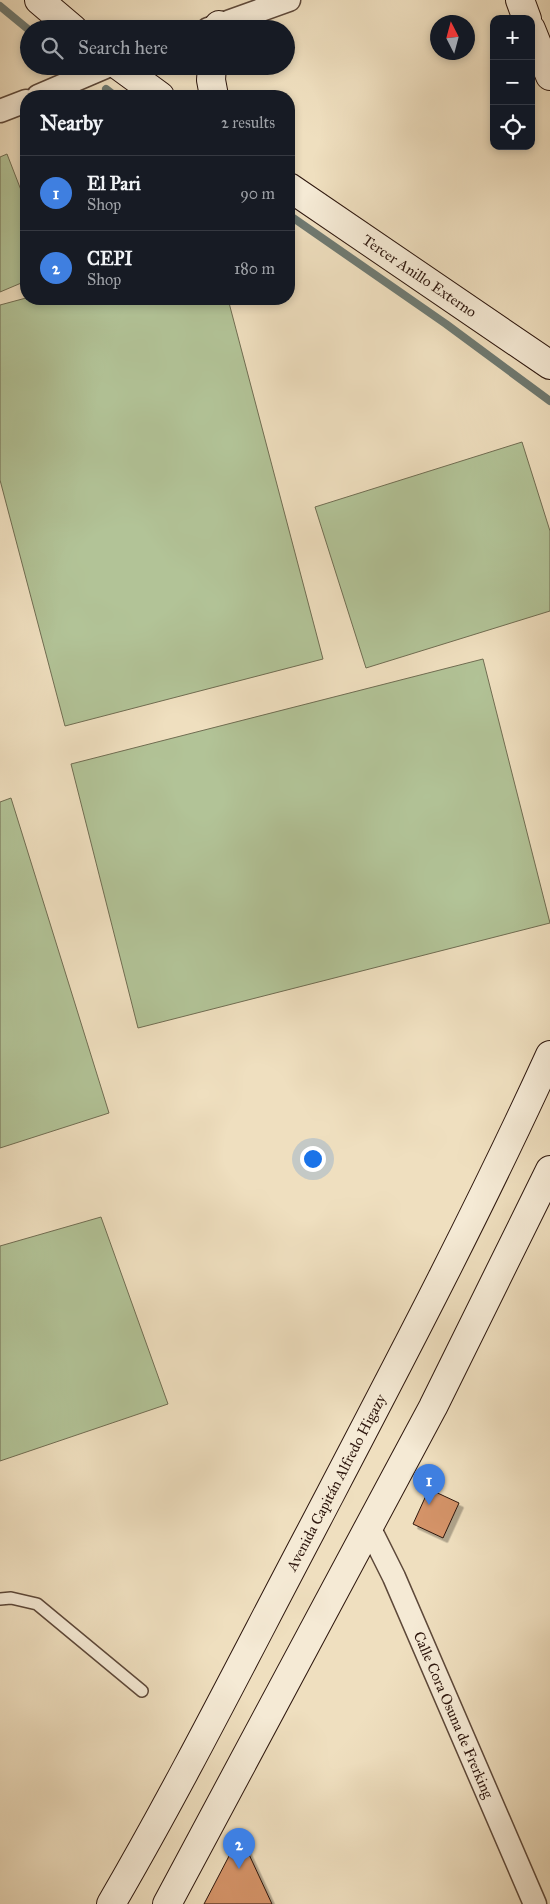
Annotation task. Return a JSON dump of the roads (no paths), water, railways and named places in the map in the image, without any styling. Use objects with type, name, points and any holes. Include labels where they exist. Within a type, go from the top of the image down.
[{"type":"street","points":[[39,0],[62,20]]},
{"type":"street","points":[[234,20],[289,0]]},
{"type":"street","points":[[520,0],[526,15]]},
{"type":"street","points":[[535,39],[550,76]]},
{"type":"street","points":[[54,90],[91,75]]},
{"type":"street","points":[[122,75],[149,90]]},
{"type":"street","points":[[211,75],[213,90]]},
{"type":"street","points":[[0,111],[20,103]]},
{"type":"street","name":"Tercer Anillo Externo","points":[[295,191],[550,365]]},
{"type":"street","name":"Avenida Capitán Alfredo Higazy","points":[[111,1904],[159,1821],[379,1401],[502,1161],[550,1055]]},
{"type":"street","points":[[167,1904],[433,1407],[550,1170]]},
{"type":"street","name":"Calle Cora Osuna de Frerking","points":[[369,1527],[394,1577],[535,1904]]},
{"type":"lane","points":[[0,1599],[12,1598],[38,1604],[142,1691]]},
{"type":"waterway","points":[[0,6],[20,23]]},
{"type":"waterway","points":[[295,219],[446,324],[550,401]]},
{"type":"place","name":"El Pari","points":[[429,1505]]},
{"type":"place","name":"CEPI","points":[[239,1869]]}]
